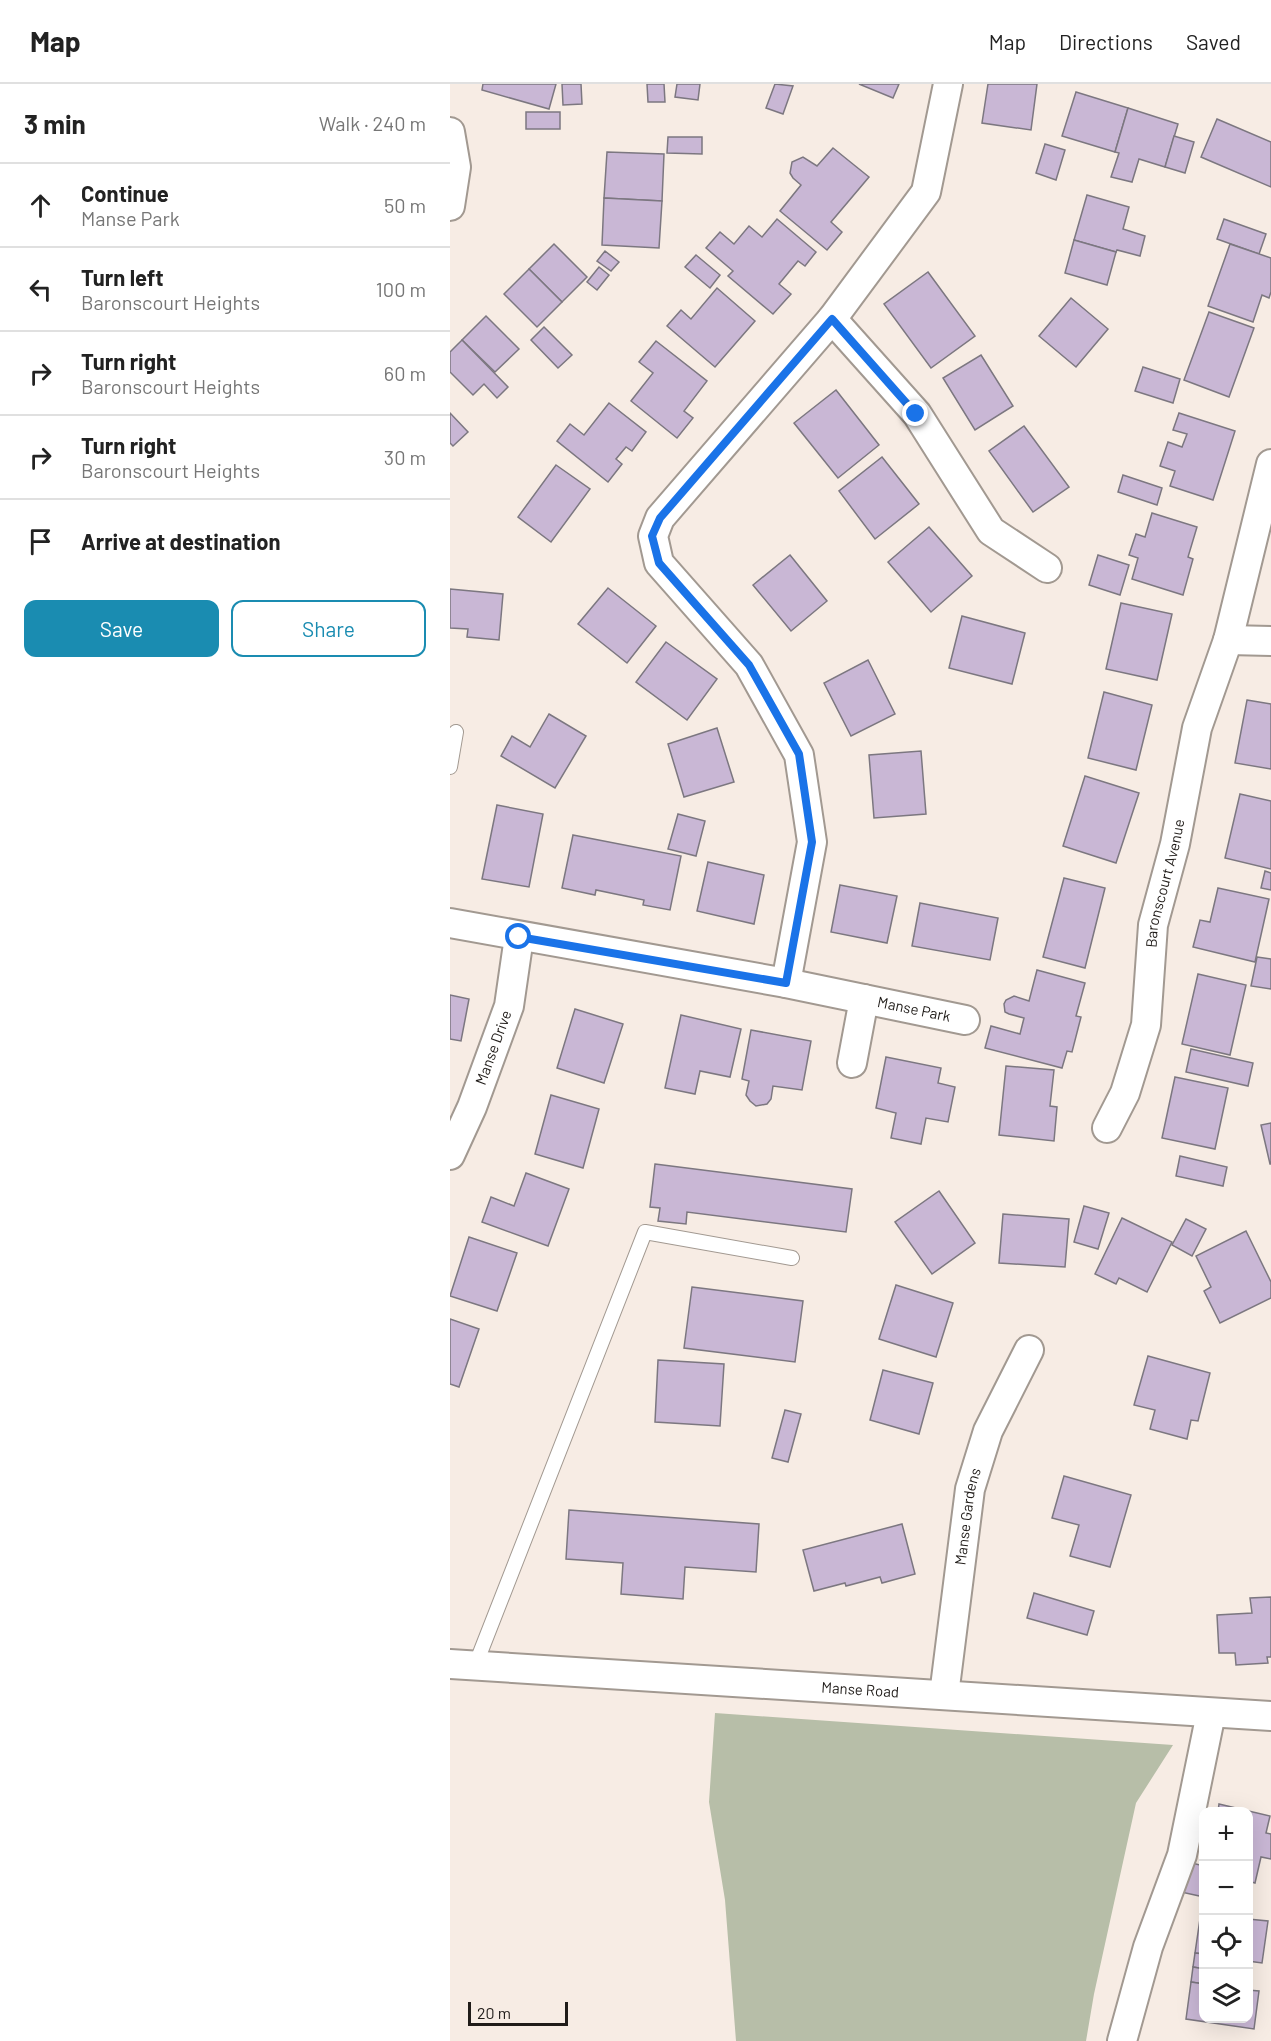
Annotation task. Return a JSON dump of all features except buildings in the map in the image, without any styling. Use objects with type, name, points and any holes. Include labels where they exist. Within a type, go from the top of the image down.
[{"type":"street","points":[[786,983],[812,842],[799,754],[749,665],[659,563],[652,536],[660,518],[832,319],[926,192],[948,84]]},
{"type":"street","points":[[450,132],[456,167],[450,206]]},
{"type":"street","points":[[832,319],[916,414],[991,531],[1047,568]]},
{"type":"street","name":"Baronscourt Avenue","points":[[1107,1128],[1125,1093],[1146,1025],[1153,925],[1175,844],[1197,728],[1228,639],[1271,464]]},
{"type":"street","points":[[1228,639],[1271,641]]},
{"type":"street","name":"Manse Park","points":[[450,923],[786,983],[965,1020]]},
{"type":"street","name":"Manse Drive","points":[[450,1155],[472,1107],[509,1006],[519,937]]},
{"type":"street","name":"Manse Park","points":[[852,1063],[864,999]]},
{"type":"street","name":"Manse Gardens","points":[[944,1695],[970,1489],[988,1431],[1029,1350]]},
{"type":"street","name":"Manse Road","points":[[463,1665],[1271,1716]]},
{"type":"street","points":[[1122,2041],[1148,1947],[1182,1855],[1211,1713]]},
{"type":"lane","points":[[450,767],[456,732]]},
{"type":"lane","points":[[463,1665],[645,1232],[792,1258]]},
{"type":"green space","points":[[715,1713],[1173,1745],[1136,1803],[1094,1994],[1086,2041],[736,2041],[725,1900],[709,1802]]},
{"type":"route","points":[[519,937],[786,983],[812,842],[799,754],[749,665],[659,563],[652,536],[660,518],[832,319],[916,414]]}]
